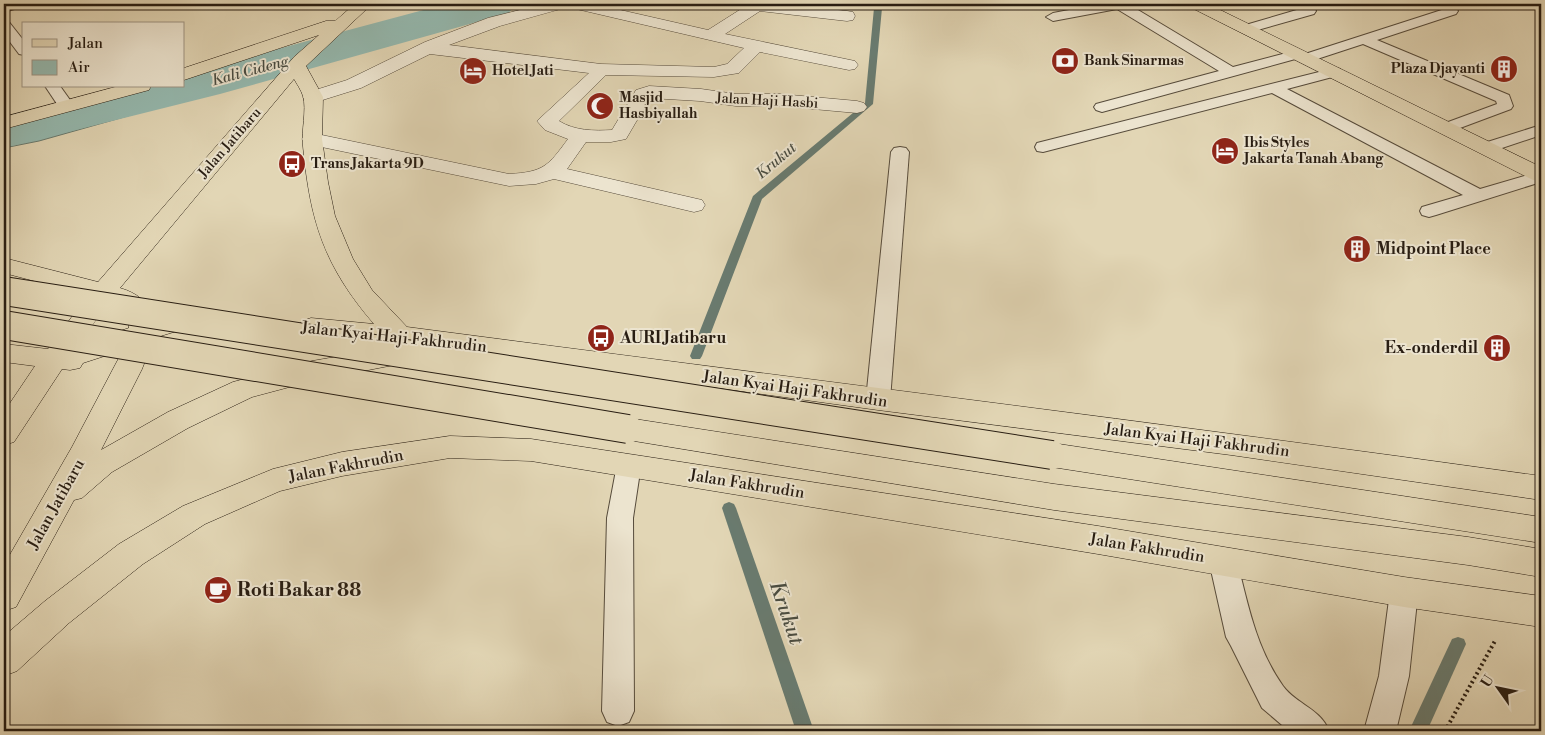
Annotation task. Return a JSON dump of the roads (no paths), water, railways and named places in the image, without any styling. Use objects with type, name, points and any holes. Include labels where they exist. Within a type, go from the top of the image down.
[{"type":"main road","name":"Jalan Jatibaru","points":[[4,434],[104,291],[299,64],[318,44],[364,4]]},
{"type":"main road","points":[[1196,4],[1541,176]]},
{"type":"main road","points":[[185,74],[345,21]]},
{"type":"main road","points":[[299,64],[313,97],[312,139],[317,182],[324,216],[341,259],[363,295],[398,335]]},
{"type":"main road","points":[[4,123],[135,88]]},
{"type":"main road","points":[[4,265],[122,297],[132,303],[139,313],[142,332]]},
{"type":"main road","points":[[4,291],[1541,530]]},
{"type":"main road","name":"Jalan Kyai Haji Fakhrudin","points":[[54,360],[97,351],[142,332],[181,320],[208,318],[398,335],[878,400],[1241,445],[1541,488]]},
{"type":"main road","points":[[4,325],[628,429],[1054,497],[1468,551],[1541,563]]},
{"type":"main road","name":"Jalan Jatibaru","points":[[4,596],[60,498],[128,368],[142,332]]},
{"type":"main road","points":[[60,498],[101,464],[178,420],[243,389],[312,371],[382,357],[475,346]]},
{"type":"main road","points":[[4,353],[128,368]]},
{"type":"main road","name":"Jalan Fakhrudin","points":[[4,659],[57,612],[131,554],[194,515],[273,481],[342,464],[450,446],[531,450],[1223,561],[1404,592],[1527,610]]},
{"type":"street","points":[[313,97],[354,84],[428,48],[494,22],[562,4]]},
{"type":"street","points":[[574,4],[710,36],[849,65]]},
{"type":"street","points":[[710,36],[757,6],[847,16]]},
{"type":"street","name":"Jalan Haji Hasbi","points":[[428,48],[601,69],[714,72],[733,69],[756,46]]},
{"type":"street","name":"Jalan Haji Hasbi","points":[[601,69],[595,77],[547,121],[550,126],[581,135],[609,137],[619,135],[646,92],[701,95],[711,98],[736,100],[780,100],[857,107]]},
{"type":"street","points":[[553,172],[581,135]]},
{"type":"street","points":[[312,139],[509,180],[530,180],[553,172],[694,205]]},
{"type":"lane","points":[[4,8],[16,4]]},
{"type":"lane","points":[[1053,17],[1119,4],[1233,73]]},
{"type":"lane","points":[[1247,29],[1309,10],[1297,4]]},
{"type":"lane","points":[[1102,107],[1302,56],[1451,11]]},
{"type":"lane","points":[[4,25],[22,48]]},
{"type":"lane","points":[[1363,39],[1491,91],[1503,98],[1505,106],[1446,128]]},
{"type":"lane","points":[[1043,147],[1335,72]]},
{"type":"lane","points":[[53,88],[67,107]]},
{"type":"lane","points":[[1274,88],[1477,195]]},
{"type":"lane","points":[[1487,148],[1541,130]]},
{"type":"lane","points":[[878,400],[900,152]]},
{"type":"lane","points":[[1429,211],[1541,176]]},
{"type":"lane","points":[[618,712],[620,518],[629,465]]},
{"type":"lane","points":[[1223,561],[1241,637],[1273,698],[1313,731]]},
{"type":"lane","points":[[1380,731],[1394,676],[1404,592]]},
{"type":"water","points":[[473,4],[530,4],[392,43],[400,24]]},
{"type":"water","points":[[230,68],[202,95],[39,141],[4,148],[4,124],[147,88],[185,88],[185,79]]},
{"type":"waterway","name":"Kali Cideng","points":[[4,132],[203,84],[494,4]]},
{"type":"waterway","name":"Krukut","points":[[696,356],[757,198],[869,104],[878,8],[876,4]]},
{"type":"waterway","name":"Krukut","points":[[729,508],[805,731]]},
{"type":"waterway","points":[[1418,731],[1458,644]]},
{"type":"place","name":"Bank Sinarmas","points":[[1065,61]]},
{"type":"place","name":"Plaza Djayanti","points":[[1504,69]]},
{"type":"place","name":"Hotel Jati","points":[[473,71]]},
{"type":"place","name":"Masjid Hasbiyallah","points":[[600,106]]},
{"type":"place","name":"Ibis Styles Jakarta Tanah Abang","points":[[1225,151]]},
{"type":"place","name":"Trans Jakarta 9D","points":[[292,164]]},
{"type":"place","name":"Midpoint Place","points":[[1357,249]]},
{"type":"place","name":"AURI Jatibaru","points":[[601,338]]},
{"type":"place","name":"Ex-onderdil","points":[[1497,348]]},
{"type":"place","name":"Roti Bakar 88","points":[[218,590]]}]
